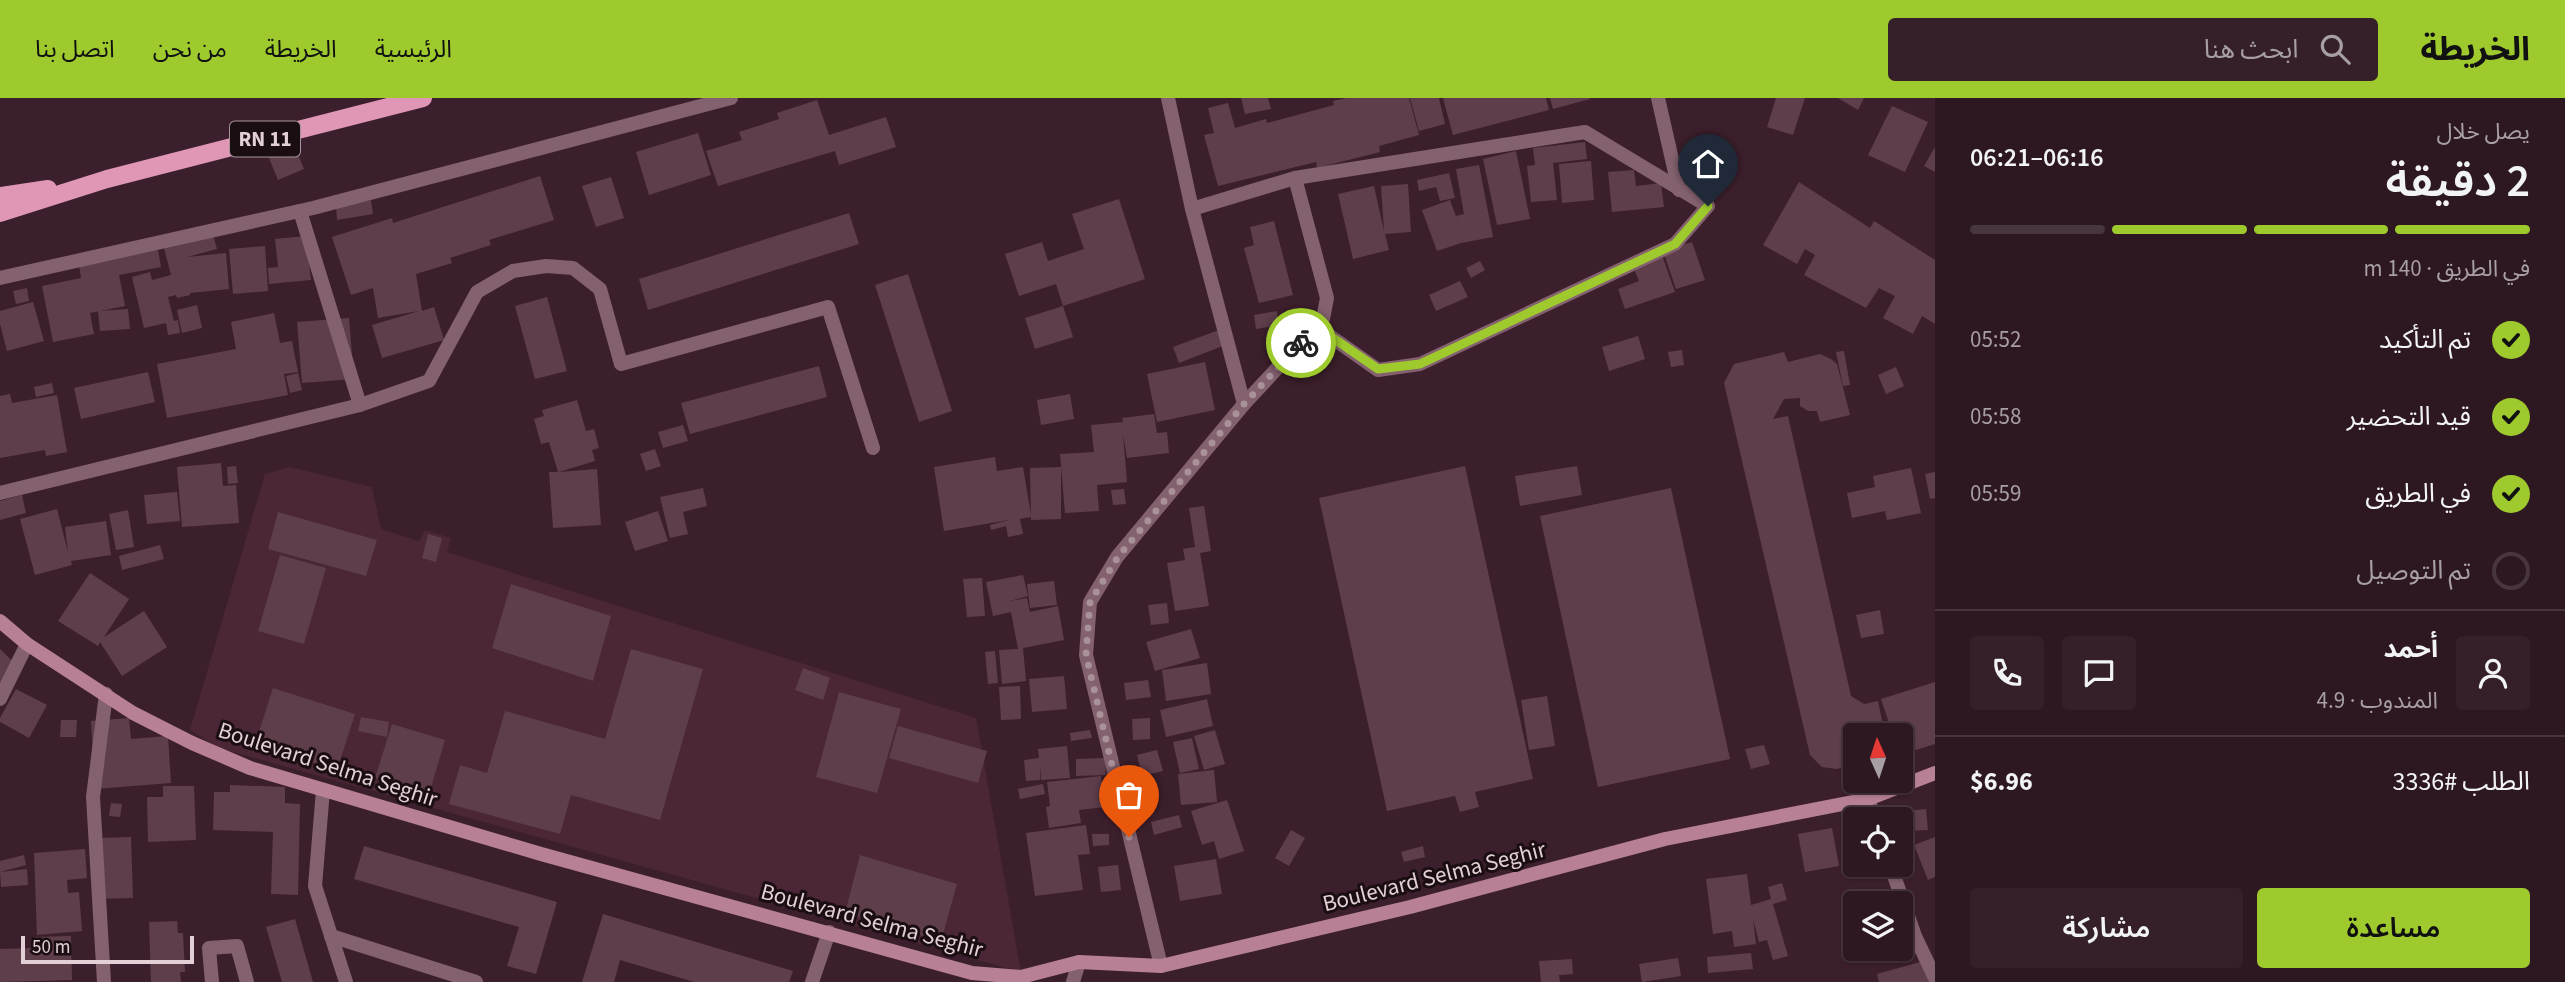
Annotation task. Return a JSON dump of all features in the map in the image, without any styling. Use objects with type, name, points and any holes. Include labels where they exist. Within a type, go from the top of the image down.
[{"type":"main road","name":"RN 11","points":[[0,214],[107,179],[423,98]]},
{"type":"main road","name":"RN 11","points":[[0,196],[107,179]]},
{"type":"main road","name":"Boulevard Selma Seghir","points":[[0,621],[27,644],[133,713],[250,768],[541,854],[829,932],[972,974],[1021,977],[1079,962],[1161,966],[1410,907],[1665,839],[1868,799],[1935,773]]},
{"type":"street","points":[[0,278],[300,211],[730,98]]},
{"type":"street","points":[[1168,98],[1192,209],[1244,404]]},
{"type":"street","points":[[1658,98],[1679,190]]},
{"type":"street","points":[[1192,209],[1295,178],[1585,132],[1708,206],[1675,244],[1420,364],[1378,369],[1317,327]]},
{"type":"street","points":[[1161,966],[1086,655],[1090,602],[1118,557],[1244,404],[1317,327],[1326,310],[1327,298],[1295,178]]},
{"type":"street","points":[[300,211],[360,405]]},
{"type":"street","points":[[0,493],[360,405],[429,382],[477,292],[513,271],[546,266],[573,268],[600,289],[621,364],[828,307],[873,449]]},
{"type":"street","points":[[0,699],[27,644]]},
{"type":"street","points":[[104,982],[93,797],[106,694]]},
{"type":"street","points":[[323,790],[315,886],[346,982]]},
{"type":"street","points":[[1868,799],[1871,807]]},
{"type":"street","points":[[1895,877],[1915,936],[1935,978]]},
{"type":"street","points":[[812,982],[829,932]]},
{"type":"street","points":[[331,936],[476,982]]},
{"type":"street","points":[[212,982],[209,948],[237,946],[247,982]]},
{"type":"street","points":[[1073,982],[1079,962]]},
{"type":"shaded area","points":[[290,467],[372,487],[381,529],[419,541],[425,530],[451,538],[447,552],[976,718],[1021,972],[219,748],[190,730],[265,474]]},
{"type":"building","points":[[1241,98],[1268,98],[1271,109],[1245,114]]},
{"type":"building","points":[[1346,98],[1409,98],[1419,135],[1379,146],[1380,152],[1317,168],[1316,162],[1218,186],[1204,135],[1214,133],[1208,108],[1228,103],[1235,128],[1266,119],[1267,123],[1334,105],[1333,101]]},
{"type":"building","points":[[1410,98],[1439,98],[1445,124],[1419,131]]},
{"type":"building","points":[[1443,98],[1546,98],[1549,110],[1453,135]]},
{"type":"building","points":[[1550,98],[1590,98],[1590,99],[1553,109]]},
{"type":"building","points":[[1776,98],[1805,98],[1793,135],[1767,127]]},
{"type":"building","points":[[1838,98],[1864,98],[1858,110]]},
{"type":"building","points":[[817,100],[829,135],[886,117],[896,147],[839,165],[835,151],[718,186],[706,151],[742,140],[739,132],[779,119],[777,113]]},
{"type":"building","points":[[1892,106],[1928,122],[1905,172],[1868,155]]},
{"type":"building","points":[[698,133],[711,175],[649,195],[636,152]]},
{"type":"building","points":[[293,142],[304,169],[278,180],[267,153]]},
{"type":"building","points":[[1585,142],[1587,159],[1553,163],[1557,200],[1531,202],[1527,166],[1535,165],[1533,148]]},
{"type":"building","points":[[1935,147],[1935,172],[1924,166]]},
{"type":"building","points":[[1516,151],[1530,219],[1497,225],[1483,159]]},
{"type":"building","points":[[1591,161],[1594,200],[1562,203],[1559,164]]},
{"type":"building","points":[[1479,165],[1493,237],[1437,251],[1422,210],[1450,200],[1458,222],[1456,216],[1464,214],[1456,169]]},
{"type":"building","points":[[1634,170],[1636,186],[1661,183],[1664,207],[1612,212],[1608,172]]},
{"type":"building","points":[[1449,173],[1455,198],[1440,201],[1436,187],[1419,191],[1417,180]]},
{"type":"building","points":[[540,176],[554,220],[489,240],[491,245],[450,258],[452,263],[416,274],[422,311],[434,307],[444,340],[382,358],[372,325],[419,311],[378,318],[373,288],[351,295],[332,237],[392,218],[393,223]]},
{"type":"building","points":[[611,177],[624,218],[596,227],[582,186]]},
{"type":"building","points":[[1799,182],[1870,228],[1874,221],[1935,260],[1935,324],[1922,316],[1913,334],[1883,318],[1895,296],[1879,288],[1866,308],[1804,275],[1815,255],[1805,249],[1797,264],[1763,245]]},
{"type":"building","points":[[1408,184],[1411,232],[1385,234],[1389,250],[1353,259],[1338,194],[1374,186],[1384,231],[1381,186]]},
{"type":"building","points":[[1119,199],[1145,279],[1063,306],[1056,284],[1019,296],[1005,254],[1042,242],[1048,261],[1084,249],[1072,214]]},
{"type":"building","points":[[371,200],[373,214],[337,220],[336,206]]},
{"type":"building","points":[[849,213],[859,244],[648,310],[639,279]]},
{"type":"building","points":[[1274,221],[1293,295],[1259,303],[1244,248],[1254,245],[1250,227]]},
{"type":"building","points":[[213,235],[217,249],[187,257],[226,253],[229,289],[190,293],[177,298],[176,295],[168,297],[174,321],[178,320],[180,333],[168,335],[166,323],[144,328],[132,277],[150,272],[152,280],[171,275],[164,248]]},
{"type":"building","points":[[306,236],[311,280],[269,284],[268,268],[278,267],[275,239]]},
{"type":"building","points":[[1692,242],[1705,280],[1676,289],[1663,251]]},
{"type":"building","points":[[265,246],[268,291],[233,294],[229,249]]},
{"type":"building","points":[[158,250],[161,267],[119,275],[125,306],[90,313],[94,334],[53,342],[42,286],[81,278],[79,265]]},
{"type":"building","points":[[1662,255],[1675,292],[1625,309],[1618,289],[1639,281],[1633,266]]},
{"type":"building","points":[[1480,261],[1485,270],[1471,278],[1466,268]]},
{"type":"building","points":[[908,274],[952,411],[919,422],[875,285]]},
{"type":"building","points":[[1460,281],[1468,297],[1436,311],[1429,295]]},
{"type":"building","points":[[27,288],[29,301],[16,304],[13,291]]},
{"type":"building","points":[[547,297],[567,371],[535,379],[515,306]]},
{"type":"building","points":[[33,302],[44,341],[7,351],[0,324],[0,311]]},
{"type":"building","points":[[197,305],[202,328],[182,333],[177,310]]},
{"type":"building","points":[[1063,306],[1073,337],[1035,349],[1025,318]]},
{"type":"building","points":[[128,309],[130,329],[100,331],[98,311]]},
{"type":"building","points":[[1277,311],[1279,325],[1256,329],[1254,315]]},
{"type":"building","points":[[274,313],[280,343],[292,341],[298,372],[284,374],[288,395],[167,418],[157,364],[236,349],[231,322]]},
{"type":"building","points":[[349,318],[354,379],[302,383],[297,322]]},
{"type":"building","points":[[1227,327],[1233,342],[1179,363],[1173,347]]},
{"type":"building","points":[[1638,336],[1645,359],[1609,371],[1602,347]]},
{"type":"building","points":[[1682,350],[1684,365],[1671,367],[1668,352]]},
{"type":"building","points":[[1844,351],[1850,385],[1843,386],[1836,352]]},
{"type":"building","points":[[1784,352],[1788,362],[1820,354],[1837,364],[1850,415],[1820,422],[1817,411],[1808,411],[1800,406],[1800,398],[1784,399],[1773,419],[1788,416],[1851,696],[1864,704],[1878,701],[1883,723],[1843,723],[1843,768],[1822,767],[1810,755],[1724,383],[1734,364]]},
{"type":"building","points":[[1205,362],[1215,410],[1157,422],[1147,374]]},
{"type":"building","points":[[819,366],[827,397],[690,434],[681,403]]},
{"type":"building","points":[[1896,367],[1904,386],[1886,394],[1878,375]]},
{"type":"building","points":[[148,372],[155,402],[81,419],[74,388]]},
{"type":"building","points":[[298,373],[302,390],[290,393],[286,376]]},
{"type":"building","points":[[52,383],[54,393],[36,397],[34,387]]},
{"type":"building","points":[[10,394],[12,403],[57,395],[67,452],[46,456],[45,450],[0,458],[0,396]]},
{"type":"building","points":[[1070,394],[1074,419],[1041,425],[1037,400]]},
{"type":"building","points":[[577,400],[586,431],[594,429],[599,448],[592,450],[595,461],[559,472],[597,469],[601,525],[553,528],[549,472],[558,472],[549,442],[541,444],[534,419],[544,416],[542,410]]},
{"type":"building","points":[[1154,414],[1157,433],[1167,432],[1169,453],[1127,458],[1123,434],[1127,482],[1097,485],[1099,511],[1065,513],[1060,454],[1094,452],[1091,425],[1123,422],[1122,418]]},
{"type":"building","points":[[683,425],[688,441],[663,448],[658,432]]},
{"type":"building","points":[[655,449],[661,466],[646,471],[640,454]]},
{"type":"building","points":[[995,457],[997,471],[1023,467],[1031,515],[1030,468],[1061,467],[1061,519],[1020,519],[1023,534],[1008,537],[1006,526],[991,530],[990,525],[1009,520],[944,531],[934,467]]},
{"type":"building","points":[[221,463],[223,486],[236,485],[239,523],[182,527],[177,467]]},
{"type":"building","points":[[236,466],[238,483],[228,484],[227,467]]},
{"type":"building","points":[[1465,466],[1533,779],[1475,792],[1479,807],[1460,812],[1455,796],[1387,811],[1319,498]]},
{"type":"building","points":[[1577,466],[1582,495],[1520,506],[1515,476]]},
{"type":"building","points":[[1911,468],[1921,513],[1887,520],[1885,511],[1852,518],[1847,493],[1875,487],[1873,476]]},
{"type":"building","points":[[1935,472],[1935,498],[1930,499],[1925,474]]},
{"type":"building","points":[[703,488],[707,506],[683,512],[688,534],[670,538],[660,497]]},
{"type":"building","points":[[1671,488],[1730,759],[1598,787],[1540,516]]},
{"type":"building","points":[[1124,489],[1126,504],[1113,505],[1111,490]]},
{"type":"building","points":[[177,492],[180,521],[147,524],[144,495]]},
{"type":"building","points":[[22,495],[26,513],[0,520],[0,501]]},
{"type":"building","points":[[1204,506],[1211,551],[1200,553],[1209,606],[1175,611],[1167,563],[1185,560],[1183,549],[1195,547],[1189,508]]},
{"type":"building","points":[[57,509],[68,552],[65,527],[106,521],[111,555],[71,561],[72,565],[35,575],[20,519]]},
{"type":"building","points":[[128,510],[134,547],[116,550],[109,514]]},
{"type":"building","points":[[658,511],[668,541],[635,551],[625,522]]},
{"type":"building","points":[[278,512],[377,540],[366,576],[268,549]]},
{"type":"building","points":[[428,534],[442,538],[436,562],[422,558]]},
{"type":"building","points":[[160,545],[164,559],[122,570],[119,556]]},
{"type":"building","points":[[280,555],[326,568],[304,644],[258,631]]},
{"type":"building","points":[[90,573],[129,599],[104,637],[144,611],[167,647],[122,676],[100,642],[98,646],[58,621]]},
{"type":"building","points":[[1023,575],[1028,596],[1010,601],[1027,598],[1030,612],[1058,606],[1064,640],[1023,648],[1026,681],[1002,684],[999,650],[1018,649],[1011,612],[993,616],[986,582]]},
{"type":"building","points":[[982,578],[985,616],[967,617],[963,579]]},
{"type":"building","points":[[1054,581],[1057,605],[1030,608],[1027,584]]},
{"type":"building","points":[[511,584],[611,616],[593,681],[492,648]]},
{"type":"building","points":[[1167,603],[1169,623],[1151,625],[1148,605]]},
{"type":"building","points":[[1880,610],[1884,634],[1861,638],[1856,615]]},
{"type":"building","points":[[1191,629],[1200,658],[1155,671],[1146,642]]},
{"type":"building","points":[[0,649],[14,663],[0,689]]},
{"type":"building","points":[[631,649],[703,669],[660,820],[571,795],[560,834],[449,804],[460,765],[487,773],[505,711],[605,739]]},
{"type":"building","points":[[995,651],[998,683],[988,684],[985,652]]},
{"type":"building","points":[[1207,663],[1211,694],[1166,701],[1162,670]]},
{"type":"building","points":[[803,668],[830,678],[823,700],[795,690]]},
{"type":"building","points":[[1064,676],[1067,709],[1032,712],[1029,679]]},
{"type":"building","points":[[1148,680],[1151,697],[1126,700],[1124,683]]},
{"type":"building","points":[[1935,682],[1935,744],[1913,751],[1913,723],[1889,723],[1881,699]]},
{"type":"building","points":[[1020,686],[1021,719],[1001,720],[999,687]]},
{"type":"building","points":[[273,688],[355,714],[337,770],[255,744]]},
{"type":"building","points":[[16,689],[47,705],[29,738],[0,722]]},
{"type":"building","points":[[839,692],[901,709],[877,793],[816,777]]},
{"type":"building","points":[[1547,696],[1555,746],[1529,750],[1521,700]]},
{"type":"building","points":[[1207,699],[1213,726],[1166,737],[1160,710]]},
{"type":"building","points":[[361,717],[389,722],[387,737],[358,731]]},
{"type":"building","points":[[129,718],[131,739],[168,736],[171,783],[95,789],[91,721]]},
{"type":"building","points":[[1150,718],[1150,739],[1133,740],[1132,719]]},
{"type":"building","points":[[61,720],[77,720],[76,737],[60,737]]},
{"type":"building","points":[[392,724],[445,740],[429,794],[375,778]]},
{"type":"building","points":[[898,726],[987,751],[978,783],[889,758]]},
{"type":"building","points":[[1090,730],[1092,738],[1071,741],[1070,733]]},
{"type":"building","points":[[1215,730],[1225,764],[1204,770],[1194,736]]},
{"type":"building","points":[[1192,738],[1199,769],[1180,773],[1173,742]]},
{"type":"building","points":[[1764,745],[1770,764],[1751,769],[1745,749]]},
{"type":"building","points":[[1067,746],[1070,778],[1041,780],[1040,765],[1040,780],[1026,781],[1024,760],[1039,758],[1038,749]]},
{"type":"building","points":[[1157,750],[1163,771],[1142,776],[1137,755]]},
{"type":"building","points":[[1105,758],[1106,775],[1076,776],[1076,759]]},
{"type":"building","points":[[1214,770],[1217,802],[1181,805],[1178,774]]},
{"type":"building","points":[[1101,776],[1105,807],[1079,810],[1081,823],[1049,828],[1047,782]]},
{"type":"building","points":[[1043,784],[1045,794],[1020,799],[1018,789]]},
{"type":"building","points":[[230,785],[285,787],[285,803],[300,804],[298,895],[271,894],[273,832],[213,830],[214,792],[230,792]]},
{"type":"building","points":[[163,786],[194,786],[196,840],[148,842],[147,797],[163,797]]},
{"type":"building","points":[[1227,800],[1244,851],[1219,859],[1214,841],[1202,845],[1191,811]]},
{"type":"building","points":[[111,803],[122,804],[120,817],[109,816]]},
{"type":"building","points":[[1926,809],[1928,830],[1913,831],[1913,810]]},
{"type":"building","points":[[1179,815],[1182,827],[1154,835],[1151,822]]},
{"type":"building","points":[[1086,825],[1090,854],[1078,855],[1083,890],[1035,896],[1026,833]]},
{"type":"building","points":[[1832,828],[1839,866],[1805,872],[1798,834]]},
{"type":"building","points":[[1291,830],[1305,838],[1289,866],[1275,858]]},
{"type":"building","points":[[1092,834],[1109,834],[1109,845],[1093,846]]},
{"type":"building","points":[[131,837],[133,898],[98,899],[97,838]]},
{"type":"building","points":[[1935,837],[1935,877],[1928,880],[1914,845]]},
{"type":"building","points":[[364,846],[557,902],[536,974],[507,966],[519,927],[354,879]]},
{"type":"building","points":[[1423,846],[1425,857],[1404,862],[1401,852]]},
{"type":"building","points":[[85,849],[87,878],[67,880],[68,893],[79,892],[82,931],[37,935],[34,853]]},
{"type":"building","points":[[24,855],[26,865],[0,872],[0,861]]},
{"type":"building","points":[[860,855],[957,884],[941,941],[845,913]]},
{"type":"building","points":[[1216,859],[1222,894],[1180,901],[1174,866]]},
{"type":"building","points":[[1118,865],[1121,890],[1101,892],[1098,867]]},
{"type":"building","points":[[27,869],[28,885],[1,887],[0,872]]},
{"type":"building","points":[[1747,874],[1751,905],[1771,899],[1768,887],[1782,883],[1787,900],[1773,904],[1788,956],[1773,960],[1767,940],[1759,942],[1753,919],[1756,944],[1734,947],[1732,931],[1713,934],[1706,879]]},
{"type":"building","points":[[603,914],[793,971],[789,982],[694,982],[620,960],[614,982],[582,982]]},
{"type":"building","points":[[295,919],[313,982],[282,982],[266,927]]},
{"type":"building","points":[[177,921],[178,933],[183,933],[185,972],[180,972],[181,982],[151,982],[149,922]]},
{"type":"building","points":[[71,936],[72,980],[0,982],[0,949],[35,948],[34,937]]},
{"type":"building","points":[[1751,953],[1753,969],[1708,973],[1707,957]]},
{"type":"building","points":[[1678,958],[1681,976],[1642,982],[1639,964]]},
{"type":"building","points":[[1572,959],[1573,974],[1559,975],[1560,982],[1541,982],[1539,961]]},
{"type":"building","points":[[1931,959],[1935,982],[1879,982],[1877,974]]},
{"type":"way so far","points":[[1129,837],[1086,655],[1090,602],[1118,557],[1244,404],[1301,343]]},
{"type":"route","points":[[1301,343],[1317,327],[1378,369],[1420,364],[1675,244],[1708,206]]}]
